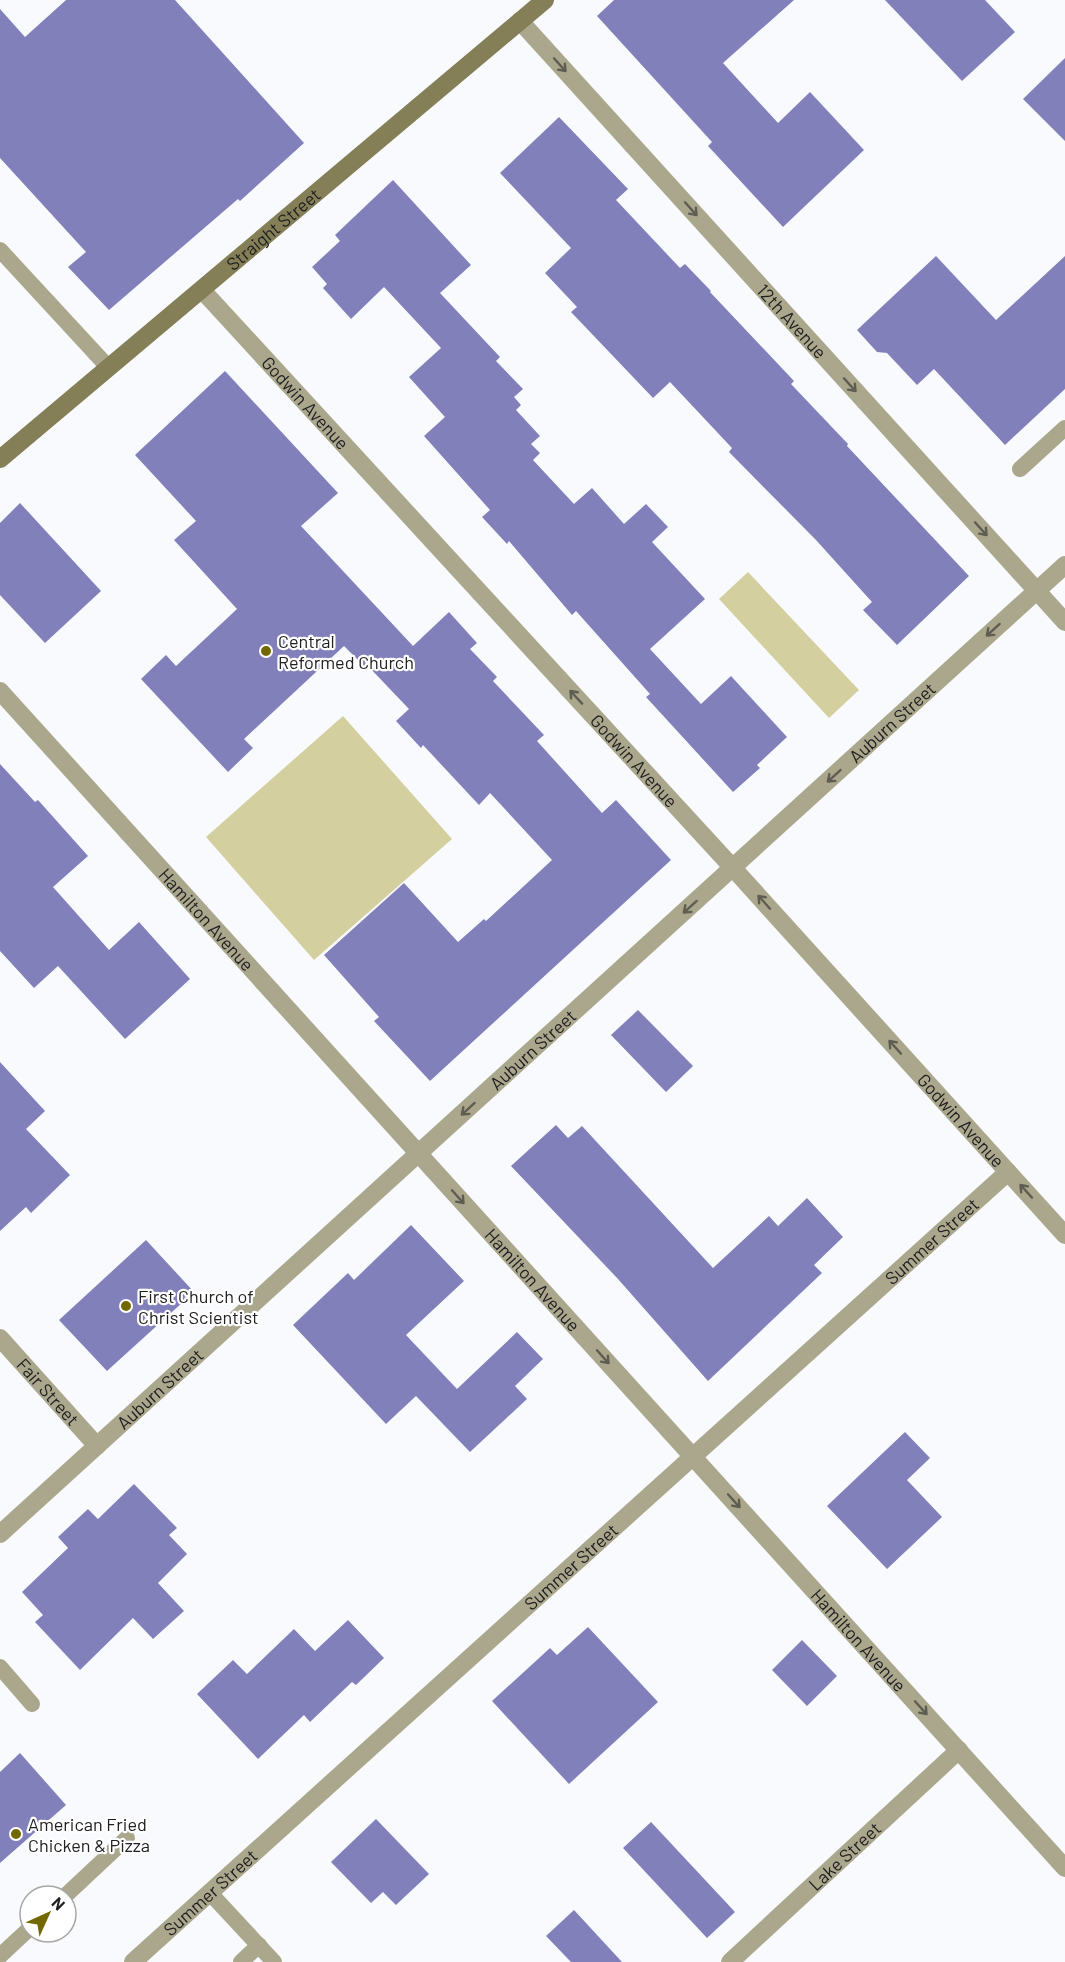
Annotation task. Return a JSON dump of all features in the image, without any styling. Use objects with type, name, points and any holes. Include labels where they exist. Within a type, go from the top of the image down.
[{"type":"main road","name":"Straight Street","points":[[0,459],[545,0]]},
{"type":"street","name":"12th Avenue","points":[[520,21],[1065,622]]},
{"type":"street","name":"Godwin Avenue","points":[[202,290],[733,868],[1065,1235]]},
{"type":"street","name":"Auburn Street","points":[[0,1534],[1065,565]]},
{"type":"street","name":"Hamilton Avenue","points":[[0,690],[1065,1868]]},
{"type":"street","name":"Summer Street","points":[[133,1962],[1008,1172]]},
{"type":"street","name":"Fair Street","points":[[0,1338],[97,1446]]},
{"type":"street","name":"Lake Street","points":[[730,1962],[958,1750]]},
{"type":"lane","points":[[0,250],[109,368]]},
{"type":"lane","points":[[1020,469],[1065,428]]},
{"type":"lane","points":[[0,1667],[32,1704]]},
{"type":"lane","points":[[77,1884],[127,1838]]},
{"type":"lane","points":[[210,1893],[274,1962]]},
{"type":"lane","points":[[0,1956],[18,1939]]},
{"type":"lane","points":[[241,1962],[259,1945]]},
{"type":"shaded area","points":[[748,572],[859,690],[829,718],[719,599]]},
{"type":"shaded area","points":[[343,716],[452,839],[314,960],[206,837]]},
{"type":"building","points":[[66,0],[175,0],[304,143],[240,201],[238,199],[109,310],[68,267],[86,252],[0,158],[0,9],[25,37]]},
{"type":"building","points":[[614,0],[794,0],[723,63],[778,123],[810,92],[864,150],[783,227],[708,146],[712,142],[597,16]]},
{"type":"building","points":[[885,0],[985,0],[1015,32],[962,81]]},
{"type":"building","points":[[1065,58],[1065,141],[1023,99]]},
{"type":"building","points":[[559,117],[628,189],[616,200],[680,268],[685,264],[711,291],[794,381],[791,384],[848,444],[847,446],[969,576],[897,645],[863,610],[872,602],[816,540],[729,452],[732,448],[670,382],[653,398],[571,312],[577,307],[545,273],[571,248],[500,173]]},
{"type":"building","points":[[393,180],[471,265],[440,293],[500,357],[496,361],[523,389],[514,397],[521,405],[516,410],[540,436],[531,444],[540,453],[533,460],[574,504],[592,488],[624,524],[646,504],[668,527],[652,542],[705,599],[650,649],[701,704],[731,676],[787,737],[757,765],[760,768],[733,792],[646,697],[650,694],[576,611],[572,615],[509,541],[507,544],[482,517],[490,510],[424,436],[445,417],[409,377],[441,348],[384,287],[351,319],[323,288],[327,284],[312,267],[340,241],[335,235]]},
{"type":"building","points":[[936,256],[996,320],[1065,256],[1065,389],[1005,445],[934,369],[917,385],[887,353],[877,352],[857,330]]},
{"type":"building","points":[[225,371],[338,493],[301,526],[413,646],[449,612],[477,643],[470,649],[497,677],[493,681],[544,735],[537,741],[602,813],[616,800],[671,860],[430,1081],[374,1021],[379,1017],[324,955],[404,883],[458,942],[484,919],[486,921],[552,860],[490,793],[479,805],[423,745],[421,748],[396,721],[409,709],[367,665],[365,667],[344,646],[244,739],[253,748],[228,772],[141,679],[166,655],[176,666],[237,609],[174,540],[196,521],[135,455]]},
{"type":"building","points":[[20,503],[101,591],[45,643],[0,595],[0,523]]},
{"type":"building","points":[[0,764],[35,802],[38,800],[88,856],[53,887],[109,950],[139,922],[190,979],[125,1039],[58,966],[34,988],[0,951]]},
{"type":"building","points":[[638,1010],[693,1066],[666,1092],[611,1035]]},
{"type":"building","points":[[0,1062],[45,1111],[26,1129],[70,1175],[31,1213],[26,1207],[0,1231]]},
{"type":"building","points":[[556,1125],[568,1138],[582,1126],[713,1268],[769,1216],[778,1226],[807,1198],[843,1237],[814,1265],[822,1273],[708,1381],[618,1279],[511,1166]]},
{"type":"building","points":[[411,1225],[464,1281],[406,1335],[457,1389],[517,1332],[543,1359],[515,1386],[527,1399],[470,1452],[416,1396],[386,1424],[293,1325],[348,1273],[354,1280]]},
{"type":"building","name":"First Church of Christ Scientist","points":[[146,1240],[194,1292],[107,1371],[59,1320]]},
{"type":"building","points":[[905,1432],[930,1458],[907,1480],[942,1517],[887,1569],[827,1506]]},
{"type":"building","points":[[134,1484],[177,1528],[169,1535],[187,1554],[158,1583],[184,1611],[153,1639],[133,1618],[80,1670],[35,1622],[43,1615],[22,1592],[68,1548],[58,1537],[88,1509],[98,1519]]},
{"type":"building","points":[[348,1620],[384,1658],[356,1685],[352,1682],[310,1722],[304,1715],[258,1759],[197,1694],[233,1660],[247,1674],[294,1629],[315,1651]]},
{"type":"building","points":[[588,1627],[658,1702],[569,1784],[492,1701],[550,1648],[557,1655]]},
{"type":"building","points":[[802,1640],[837,1676],[807,1706],[772,1670]]},
{"type":"building","name":"American Fried Chicken & Pizza","points":[[20,1753],[66,1805],[0,1863],[0,1772]]},
{"type":"building","points":[[376,1819],[429,1874],[396,1905],[383,1892],[371,1903],[331,1862]]},
{"type":"building","points":[[651,1822],[735,1912],[707,1938],[623,1848]]},
{"type":"building","points":[[574,1910],[622,1962],[571,1962],[546,1936]]},
{"type":"place","name":"Central Reformed Church","points":[[266,651]]},
{"type":"place","name":"First Church of Christ Scientist","points":[[126,1306]]},
{"type":"place","name":"American Fried Chicken & Pizza","points":[[16,1834]]}]
